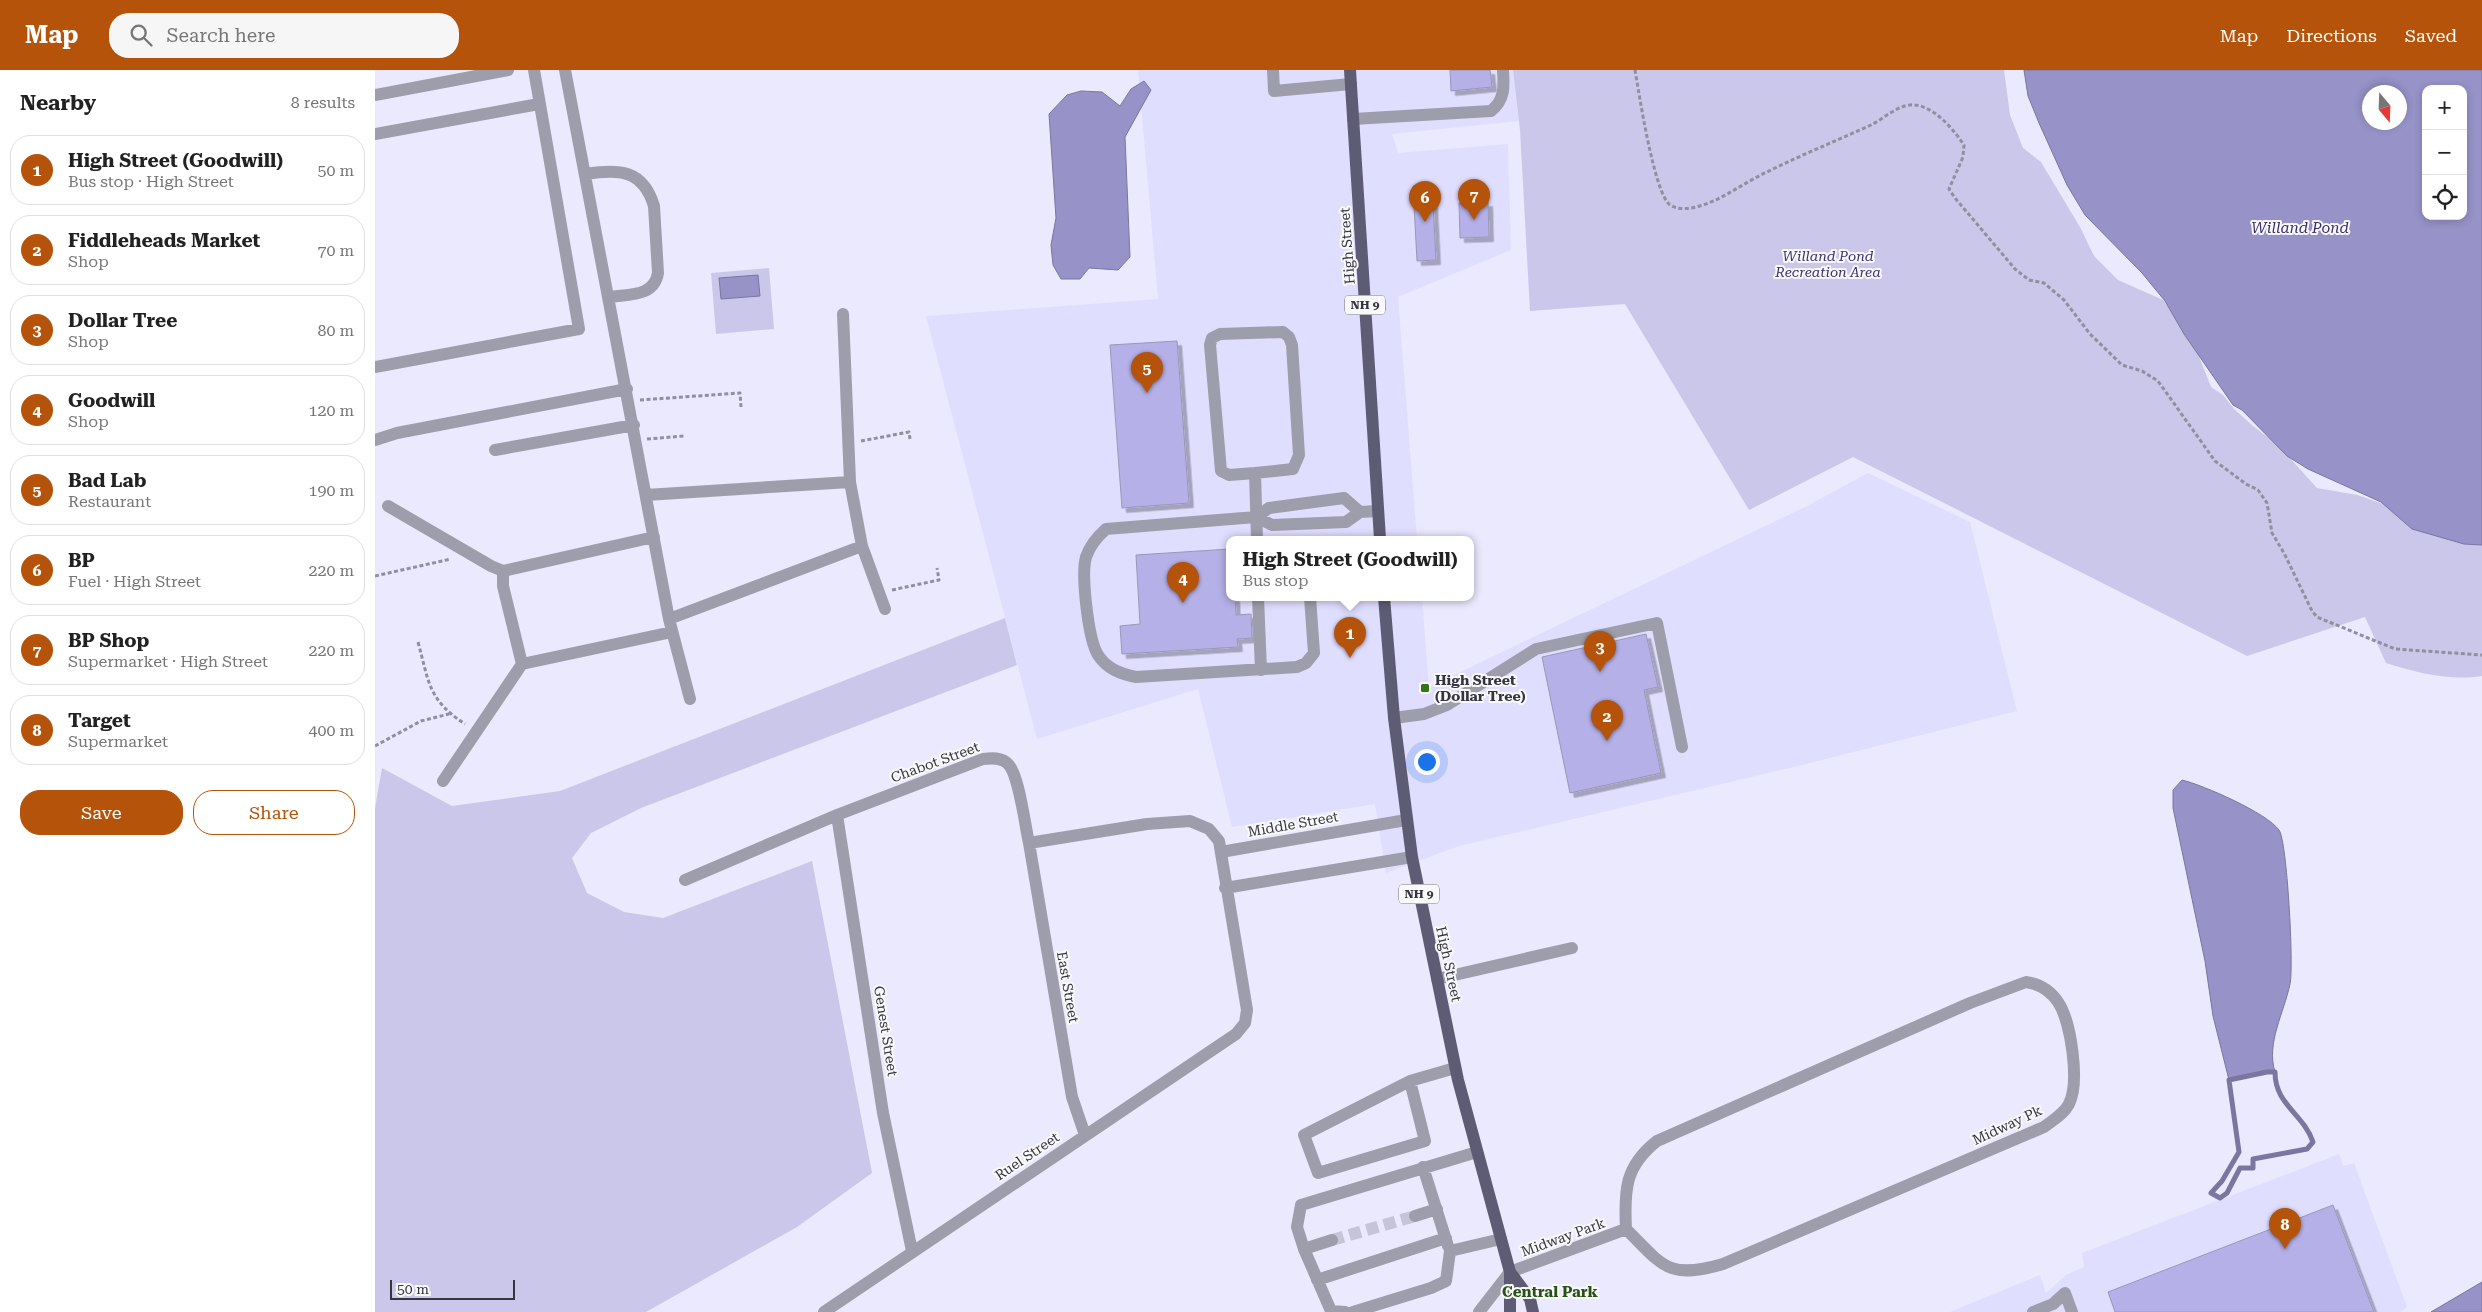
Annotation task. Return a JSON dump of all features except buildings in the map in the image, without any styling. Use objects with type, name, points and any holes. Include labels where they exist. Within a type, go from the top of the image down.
[{"type":"main road","name":"High Street","points":[[1350,70],[1380,536]]},
{"type":"main road","name":"High Street","points":[[1384,601],[1394,718],[1412,857],[1455,1068],[1509,1272],[1510,1312]]},
{"type":"main road","name":"High Street","points":[[1509,1272],[1530,1299],[1533,1312]]},
{"type":"street","points":[[375,95],[489,72],[508,70]]},
{"type":"street","points":[[375,367],[579,329],[534,70]]},
{"type":"street","points":[[565,70],[610,297],[669,619],[690,699]]},
{"type":"street","points":[[1273,70],[1275,91],[1351,84]]},
{"type":"street","points":[[1353,119],[1491,111],[1499,105],[1503,95],[1503,70]]},
{"type":"street","points":[[375,134],[539,104]]},
{"type":"street","points":[[586,174],[613,170],[631,175],[645,187],[651,196],[654,206],[657,282],[647,291],[610,297]]},
{"type":"street","points":[[843,314],[850,482],[862,546],[885,610]]},
{"type":"street","points":[[1283,332],[1289,338],[1292,345],[1299,455],[1293,469],[1255,473],[1229,475],[1221,471],[1210,345],[1212,338],[1220,334],[1283,332]]},
{"type":"street","points":[[375,440],[397,433],[628,395]]},
{"type":"street","points":[[495,450],[634,425]]},
{"type":"street","points":[[1255,473],[1257,536]]},
{"type":"street","points":[[646,495],[850,482]]},
{"type":"street","points":[[1310,601],[1314,653],[1306,663],[1297,667],[1136,677],[1120,674],[1107,665],[1098,654],[1092,638],[1083,570],[1087,555],[1095,539],[1106,529],[1256,516],[1269,508],[1344,498],[1360,512]]},
{"type":"street","points":[[388,506],[471,555],[503,571],[654,537]]},
{"type":"street","points":[[1256,516],[1272,525],[1346,522],[1360,512],[1378,511]]},
{"type":"street","points":[[669,619],[862,546]]},
{"type":"street","points":[[503,571],[503,586],[522,664]]},
{"type":"street","points":[[1258,601],[1261,670]]},
{"type":"street","points":[[1394,718],[1424,714],[1447,705],[1536,649],[1657,623],[1681,747]]},
{"type":"street","points":[[443,780],[522,664],[672,632]]},
{"type":"street","name":"Chabot Street","points":[[685,880],[837,815],[983,758],[996,758],[1008,763],[1014,773],[1029,843]]},
{"type":"street","name":"Genest Street","points":[[837,815],[883,1113],[911,1251]]},
{"type":"street","name":"Middle Street","points":[[1221,852],[1406,820]]},
{"type":"street","points":[[1029,843],[1147,824],[1190,821],[1209,829],[1219,841],[1225,888],[1412,857]]},
{"type":"street","name":"East Street","points":[[1029,843],[1071,1097],[1085,1135]]},
{"type":"street","name":"Ruel Street","points":[[824,1312],[911,1251],[1236,1034],[1245,1023],[1247,1010],[1225,888]]},
{"type":"street","points":[[1437,979],[1572,948]]},
{"type":"street","name":"Midway Pk","points":[[2026,982],[2037,984],[2049,991],[2059,1002],[2070,1044],[2073,1089],[2069,1104],[2060,1116],[2044,1127],[1705,1270],[1689,1272],[1674,1270],[1661,1264],[1626,1229],[1627,1184],[1632,1168],[1642,1153],[1657,1141],[2008,987],[2026,982]]},
{"type":"street","points":[[1410,1081],[1425,1141],[1318,1173],[1304,1135],[1410,1081],[1455,1068]]},
{"type":"street","points":[[1345,1312],[1331,1311],[1303,1249],[1297,1227],[1301,1205],[1477,1152]]},
{"type":"street","points":[[1353,1312],[1431,1288],[1446,1281],[1449,1251],[1423,1167]]},
{"type":"street","points":[[1415,1216],[1437,1209]]},
{"type":"street","name":"Midway Park","points":[[1509,1272],[1626,1229]]},
{"type":"street","points":[[1317,1280],[1446,1238]]},
{"type":"street","points":[[1449,1251],[1501,1239]]},
{"type":"street","points":[[1303,1249],[1333,1240]]},
{"type":"street","points":[[1479,1312],[1509,1272]]},
{"type":"street","points":[[2033,1312],[2053,1304],[2065,1292],[2072,1312]]},
{"type":"path","points":[[1635,70],[1652,157],[1662,192],[1669,204],[1680,210],[1696,207],[1721,198],[1751,180],[1903,107],[1915,105],[1929,110],[1945,122],[1964,144],[1963,157],[1949,189],[1955,198],[2015,269],[2029,280],[2044,283],[2064,300],[2090,334],[2122,365],[2142,372],[2158,381],[2215,461],[2257,490],[2267,503],[2267,515],[2272,533],[2284,553],[2312,611],[2317,617],[2395,649],[2482,655]]},
{"type":"path","points":[[628,395],[740,392],[741,407]]},
{"type":"path","points":[[848,443],[909,432],[910,438]]},
{"type":"path","points":[[637,440],[684,436]]},
{"type":"path","points":[[375,576],[471,555]]},
{"type":"path","points":[[879,593],[939,580],[937,568]]},
{"type":"path","points":[[418,642],[435,698],[449,714],[476,732]]},
{"type":"path","points":[[375,746],[421,721],[449,714]]},
{"type":"shaded area","points":[[1138,70],[1513,70],[1519,121],[1392,134],[1398,153],[1508,144],[1511,250],[1398,297],[1417,536],[1226,536],[1226,601],[1422,601],[1429,687],[1807,506],[1868,473],[1970,522],[2017,711],[1794,767],[1459,846],[1386,873],[1375,804],[1232,827],[1198,689],[1037,739],[926,316],[1158,299]]},
{"type":"shaded area","points":[[2339,1154],[2343,1166],[2354,1163],[2407,1307],[2400,1312],[1950,1312],[2040,1275],[2046,1293],[2066,1275],[2084,1267],[2082,1253]]},
{"type":"green space","name":"Willand Pond Recreation Area","points":[[1513,70],[2004,70],[2010,115],[2023,148],[2041,162],[2080,227],[2094,256],[2118,280],[2163,300],[2196,343],[2211,387],[2223,395],[2234,409],[2253,426],[2278,445],[2317,488],[2357,495],[2482,537],[2482,676],[2446,677],[2386,663],[2365,617],[2247,656],[1853,457],[1749,510],[1625,304],[1530,311],[1520,130]]},
{"type":"green space","points":[[769,268],[774,329],[716,334],[711,273]]},
{"type":"green space","points":[[1005,618],[1017,665],[641,808],[591,833],[572,858],[587,893],[624,912],[663,918],[812,861],[872,1173],[797,1227],[646,1312],[375,1312],[375,808],[382,768],[452,806],[560,791]]},
{"type":"water","name":"Willand Pond","points":[[2024,70],[2482,70],[2482,545],[2464,544],[2412,529],[2381,502],[2308,469],[2287,456],[2242,410],[2233,405],[2184,334],[2165,301],[2142,273],[2085,215],[2067,185],[2028,96]]},
{"type":"water","points":[[1144,81],[1151,90],[1125,137],[1130,257],[1118,270],[1089,268],[1080,279],[1061,279],[1053,265],[1051,245],[1056,218],[1049,114],[1067,95],[1081,91],[1102,92],[1120,106],[1131,89]]},
{"type":"water","points":[[758,275],[760,296],[721,299],[719,278]]},
{"type":"water","points":[[2182,780],[2249,808],[2272,823],[2279,830],[2282,839],[2289,904],[2291,973],[2290,984],[2274,1039],[2273,1061],[2275,1072],[2229,1080],[2213,1016],[2205,961],[2173,808],[2173,790]]},
{"type":"water","points":[[2482,1282],[2482,1312],[2431,1312]]},
{"type":"waterway","points":[[2267,1072],[2275,1072],[2276,1083],[2284,1101],[2303,1123],[2313,1142],[2307,1149],[2253,1159],[2253,1168],[2240,1168],[2227,1193],[2220,1198],[2211,1193],[2222,1181],[2239,1152],[2229,1080],[2267,1072]]},
{"type":"tunnel","points":[[1332,1240],[1415,1216]]},
{"type":"place","name":"BP Shop","points":[[1474,220]]},
{"type":"place","name":"BP","points":[[1425,222]]},
{"type":"place","name":"Bad Lab","points":[[1147,393]]},
{"type":"place","name":"Goodwill","points":[[1183,603]]},
{"type":"place","name":"High Street (Goodwill)","points":[[1350,658]]},
{"type":"place","name":"Dollar Tree","points":[[1600,672]]},
{"type":"place","name":"High Street (Dollar Tree)","points":[[1425,688]]},
{"type":"place","name":"Fiddleheads Market","points":[[1607,741]]},
{"type":"place","name":"Target","points":[[2285,1249]]},
{"type":"district","name":"Central Park","points":[[1550,1292]]}]
